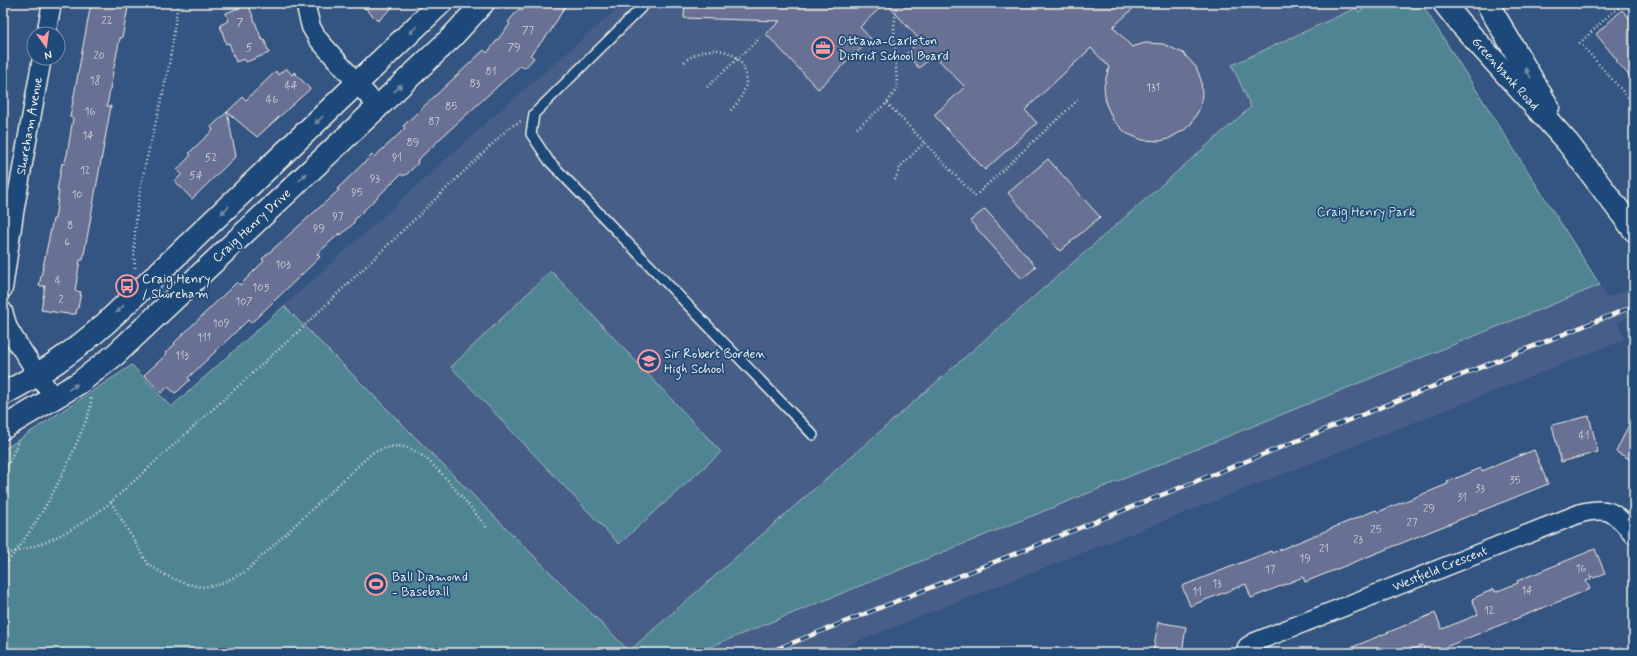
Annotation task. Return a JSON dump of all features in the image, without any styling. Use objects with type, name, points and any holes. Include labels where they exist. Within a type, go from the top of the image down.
[{"type":"street","points":[[48,26],[52,3]]},
{"type":"street","points":[[305,3],[311,27],[318,39],[378,107]]},
{"type":"street","points":[[3,394],[37,375],[80,346],[142,289],[441,3]]},
{"type":"street","name":"Craig Henry Drive","points":[[12,432],[54,399],[98,370],[116,354],[451,38],[483,3]]},
{"type":"street","name":"Greenbank Road","points":[[1444,3],[1459,22],[1568,143],[1634,230]]},
{"type":"street","name":"Greenbank Road","points":[[1487,3],[1568,143]]},
{"type":"street","name":"Shoreham Avenue","points":[[3,289],[8,213],[40,66]]},
{"type":"street","points":[[3,310],[8,328],[37,375],[54,399]]},
{"type":"street","name":"Westfield Crescent","points":[[1245,653],[1247,647],[1255,642],[1581,513],[1597,509],[1617,515],[1634,535]]},
{"type":"lane","points":[[646,3],[534,114],[531,134],[549,161],[813,435]]},
{"type":"path","points":[[142,289],[136,280],[134,249],[137,213],[144,166],[167,78],[178,3]]},
{"type":"path","points":[[857,128],[887,103],[897,88],[894,27],[897,3]]},
{"type":"path","points":[[1625,3],[1608,16],[1580,43],[1634,104]]},
{"type":"path","points":[[707,88],[760,38]]},
{"type":"path","points":[[684,62],[700,52],[711,49],[726,52],[738,59],[746,73],[747,85],[740,102],[729,112]]},
{"type":"path","points":[[887,103],[975,196],[1078,100]]},
{"type":"path","points":[[3,554],[16,552],[44,543],[67,533],[92,518],[301,329],[510,127],[534,114]]},
{"type":"path","points":[[895,180],[900,167],[925,142]]},
{"type":"path","points":[[3,568],[16,552],[54,493],[73,453],[92,403],[89,391]]},
{"type":"path","points":[[3,477],[12,432]]},
{"type":"path","points":[[111,502],[148,564],[172,578],[184,583],[201,587],[218,586],[245,572],[372,453],[384,447],[396,446],[412,450],[430,462],[488,529]]},
{"type":"shaded area","name":"Sir Robert Borden High School","points":[[624,3],[1370,3],[629,651],[526,555],[284,306],[495,115]]},
{"type":"shaded area","points":[[1600,285],[1606,298],[1634,287],[1634,315],[1618,322],[1624,340],[828,653],[695,653]]},
{"type":"green space","name":"Craig Henry Park","points":[[1370,3],[1421,3],[1600,285],[695,653],[3,653],[3,450],[132,365],[171,407],[284,306],[629,651],[1251,107],[1232,65],[1356,8],[1359,12]]},
{"type":"green space","points":[[551,271],[721,452],[619,544],[451,367]]},
{"type":"building","points":[[91,3],[129,3],[113,72],[107,106],[111,106],[83,260],[80,260],[75,291],[81,292],[78,308],[76,314],[68,314],[41,310],[45,286],[39,286],[53,219],[55,219],[59,191],[57,191],[62,163],[64,164],[67,155],[73,118],[70,117]]},
{"type":"building","points":[[360,3],[397,3],[378,21]]},
{"type":"building","points":[[526,3],[567,3],[550,32],[530,55],[534,58],[525,68],[520,66],[443,136],[417,161],[418,163],[407,174],[403,176],[401,174],[355,219],[353,224],[341,235],[340,233],[317,254],[320,257],[251,323],[248,320],[188,378],[190,380],[178,391],[175,393],[168,387],[161,393],[144,375],[167,354],[165,353],[175,344],[174,343],[237,282],[240,285],[264,261],[262,259],[339,190],[337,189],[372,155],[374,157],[394,139],[405,128],[403,126],[484,50],[487,53],[510,24],[508,22],[519,9],[522,11]]},
{"type":"building","name":"Ottawa-Carleton District School Board","points":[[685,3],[885,3],[860,27],[871,39],[818,89],[766,34],[780,21],[684,18]]},
{"type":"building","points":[[886,3],[1139,3],[1113,27],[1132,47],[1145,43],[1163,44],[1183,53],[1196,67],[1201,80],[1202,94],[1200,108],[1191,124],[1184,130],[1168,139],[1160,141],[1142,140],[1126,133],[1113,120],[1106,104],[1104,86],[1109,67],[1091,48],[1025,110],[1037,123],[985,170],[934,115],[965,87],[934,55],[919,68],[906,54],[920,40]]},
{"type":"building","points":[[248,4],[262,40],[264,39],[269,53],[246,62],[244,59],[236,62],[229,43],[226,44],[220,25],[229,21],[226,13]]},
{"type":"building","points":[[1622,10],[1634,23],[1634,81],[1616,61],[1617,60],[1596,34]]},
{"type":"building","points":[[286,68],[292,75],[294,72],[310,89],[257,137],[227,112],[243,97],[246,100],[276,71],[278,75]]},
{"type":"building","points":[[227,112],[236,156],[192,199],[175,181],[182,174],[177,170],[191,155],[189,153],[213,130],[211,127]]},
{"type":"building","points":[[1048,159],[1100,217],[1060,251],[1008,193]]},
{"type":"building","points":[[985,209],[1036,267],[1022,279],[970,221]]},
{"type":"building","points":[[1634,414],[1634,461],[1616,452]]},
{"type":"building","points":[[1589,416],[1598,452],[1561,462],[1552,425]]},
{"type":"building","points":[[1534,450],[1548,484],[1305,582],[1303,577],[1251,598],[1246,584],[1190,606],[1182,586],[1271,551],[1272,553],[1376,510],[1378,512],[1448,484],[1447,482],[1481,468],[1482,471]]},
{"type":"building","points":[[1595,549],[1605,573],[1594,578],[1590,575],[1591,579],[1586,581],[1590,589],[1443,648],[1445,653],[1426,653],[1423,645],[1404,653],[1338,653],[1435,613],[1442,629],[1467,619],[1478,614],[1472,599],[1494,589],[1495,592],[1518,583],[1517,581]]},
{"type":"building","points":[[1158,622],[1186,627],[1182,653],[1153,653]]},
{"type":"railway","points":[[767,653],[1634,306]]},
{"type":"place","name":"Ottawa-Carleton District School Board","points":[[823,48]]},
{"type":"place","name":"Craig Henry / Shoreham","points":[[127,286]]},
{"type":"place","name":"Sir Robert Borden High School","points":[[649,361]]},
{"type":"place","name":"Ball Diamond - Baseball","points":[[376,584]]}]
